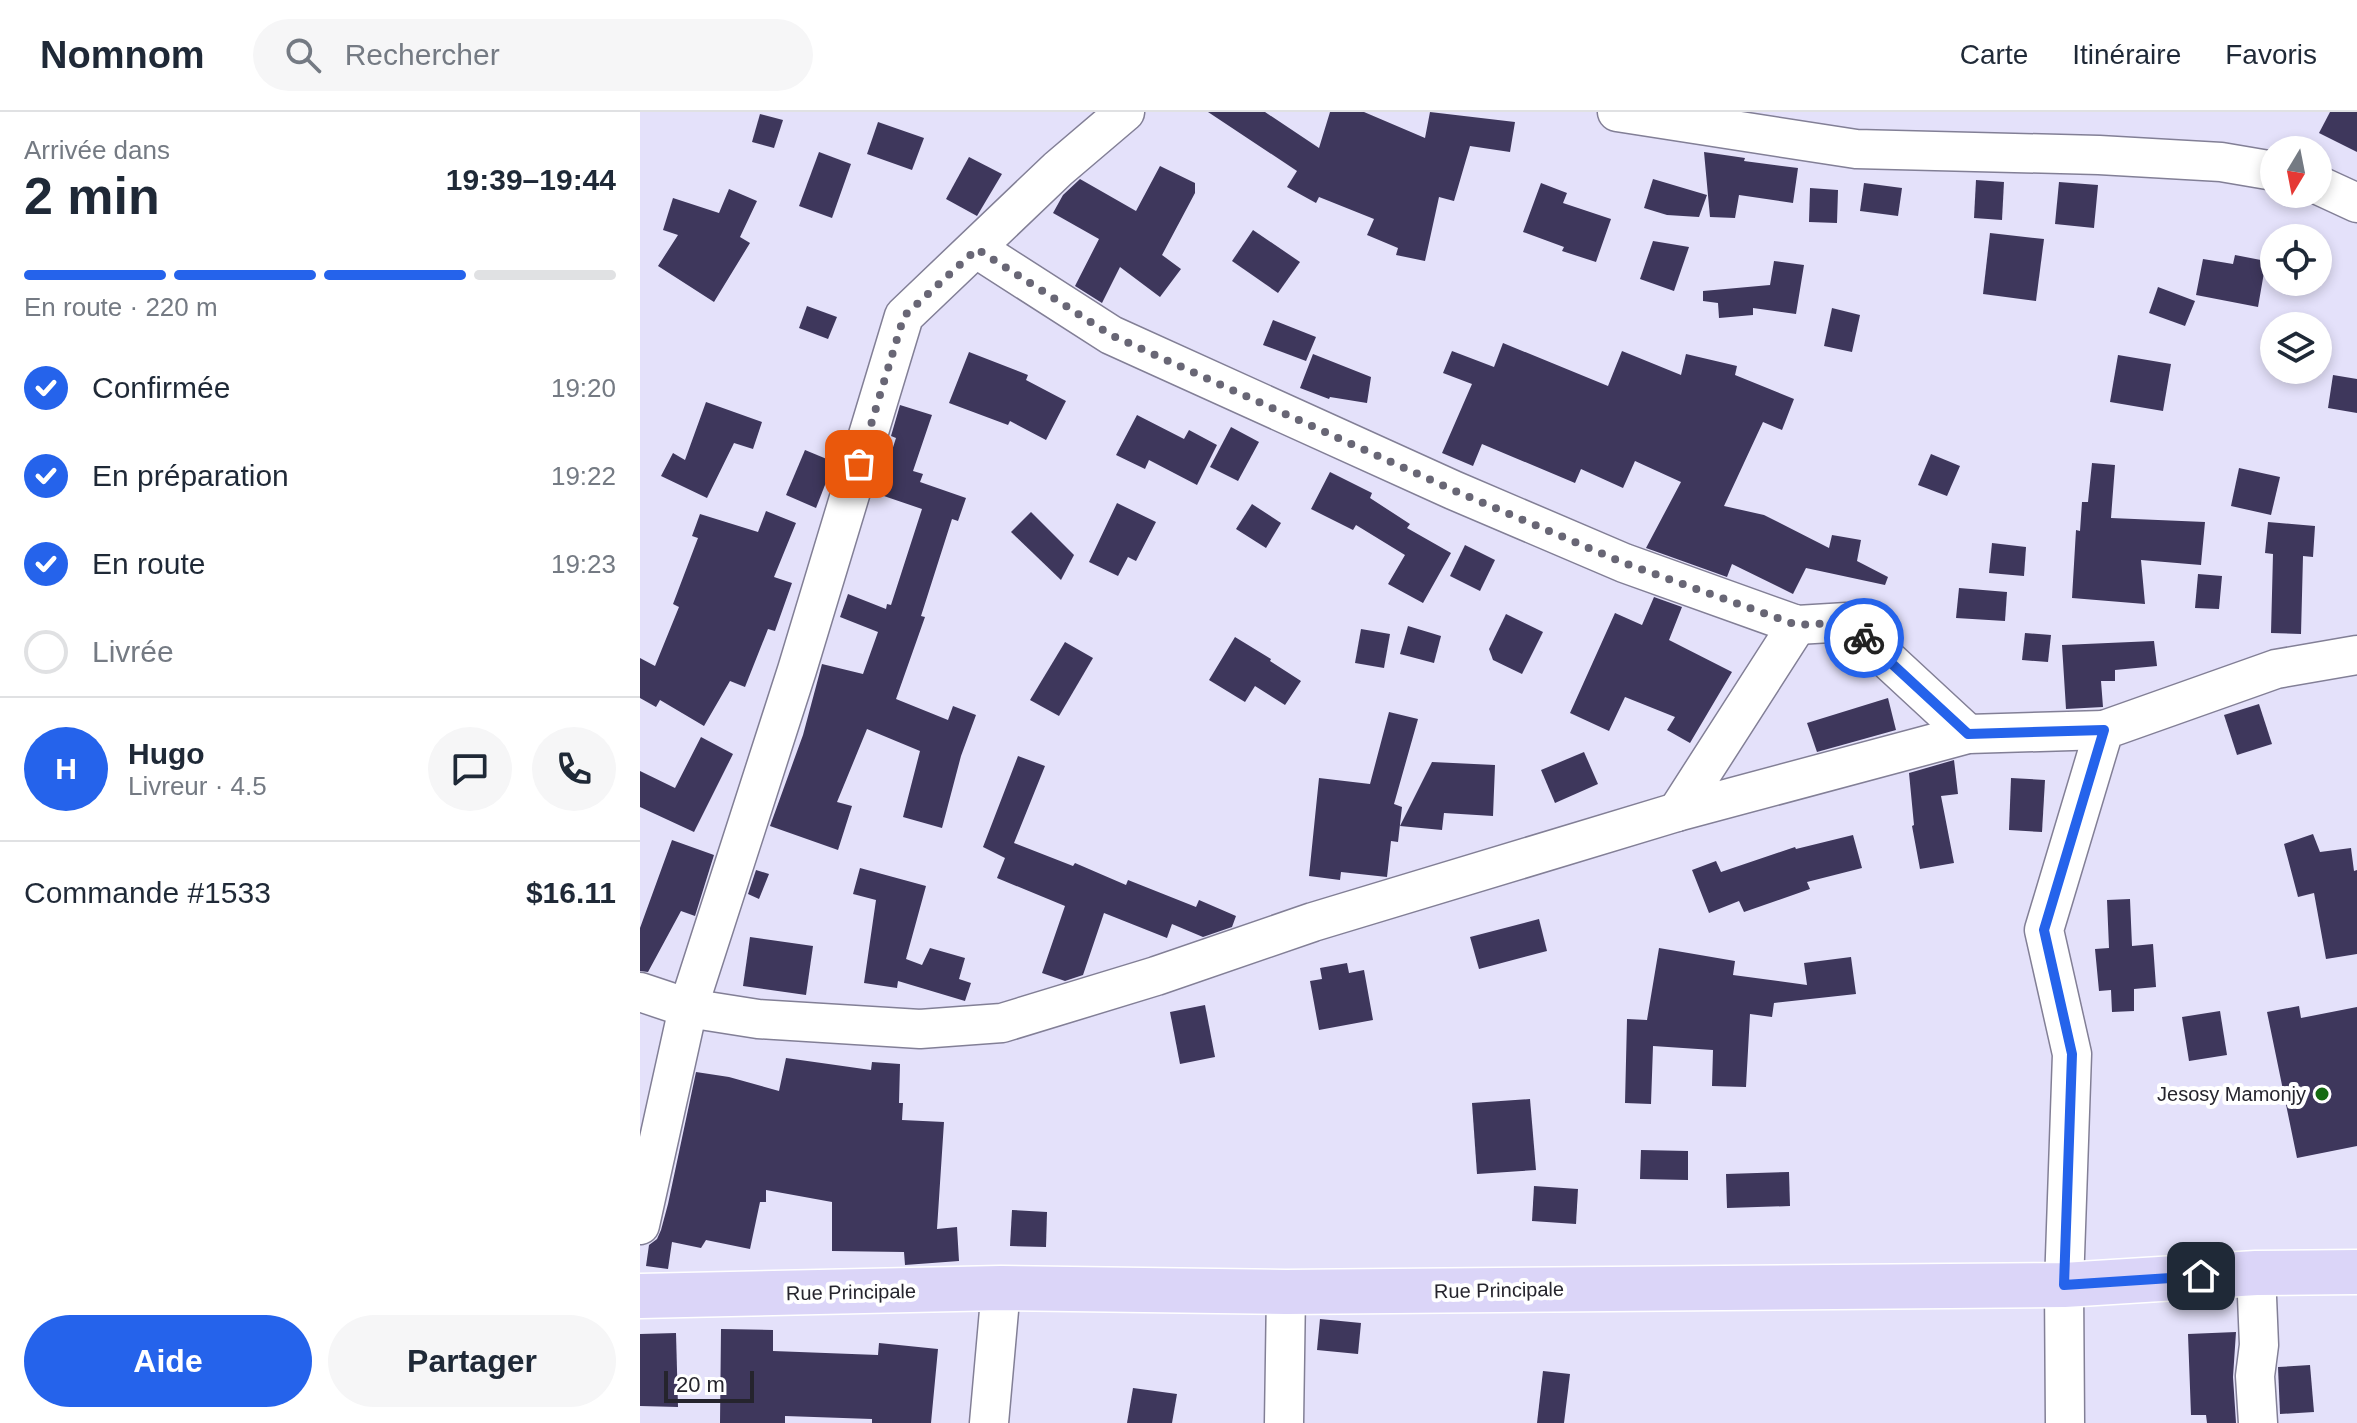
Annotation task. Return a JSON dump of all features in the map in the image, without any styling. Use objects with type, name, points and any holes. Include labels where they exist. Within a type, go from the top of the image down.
[{"type":"main road","name":"Rue Principale","points":[[640,1296],[1001,1288],[1286,1292],[2064,1285],[2256,1273],[2357,1272]]},
{"type":"street","points":[[640,1225],[688,1008],[797,670],[904,316],[1058,169],[1125,112]]},
{"type":"street","points":[[1617,112],[1856,149],[2099,155],[2221,162],[2260,169]]},
{"type":"street","points":[[2332,191],[2357,203]]},
{"type":"street","points":[[977,249],[1111,335],[1453,490],[1624,563],[1797,625],[1847,622],[1968,734]]},
{"type":"street","points":[[1677,812],[1797,625]]},
{"type":"street","points":[[640,992],[688,1008],[758,1019],[920,1029],[1002,1023],[1156,976],[1313,922],[1677,812],[1968,734],[2104,730],[2276,669],[2357,655]]},
{"type":"street","points":[[2065,1423],[2064,1285],[2072,1054],[2044,930],[2104,730]]},
{"type":"street","points":[[2256,1273],[2258,1423]]},
{"type":"street","points":[[989,1423],[1001,1288]]},
{"type":"street","points":[[1284,1423],[1286,1292]]},
{"type":"building","points":[[1208,112],[1265,112],[1319,148],[1330,112],[1364,112],[1425,138],[1430,112],[1515,122],[1510,152],[1470,146],[1454,201],[1439,197],[1425,261],[1396,255],[1398,248],[1367,235],[1374,219],[1319,197],[1316,203],[1287,187],[1297,171]]},
{"type":"building","points":[[2330,112],[2357,112],[2357,152],[2332,140],[2332,136],[2319,133]]},
{"type":"building","points":[[760,114],[783,120],[774,148],[752,142]]},
{"type":"building","points":[[878,122],[924,138],[912,170],[867,154]]},
{"type":"building","points":[[819,152],[851,164],[832,218],[799,206]]},
{"type":"building","points":[[1704,152],[1798,168],[1793,203],[1739,195],[1735,218],[1710,217]]},
{"type":"building","points":[[969,157],[1002,174],[977,216],[946,199]]},
{"type":"building","points":[[1160,166],[1195,183],[1195,193],[1162,255],[1181,269],[1160,297],[1120,267],[1102,303],[1075,286],[1099,239],[1053,213],[1063,195],[1080,179],[1136,211]]},
{"type":"building","points":[[1653,179],[1707,195],[1699,217],[1667,215],[1644,208]]},
{"type":"building","points":[[1976,180],[2004,182],[2002,220],[1974,218]]},
{"type":"building","points":[[2059,182],[2098,185],[2094,228],[2055,224]]},
{"type":"building","points":[[1541,183],[1567,193],[1563,203],[1611,219],[1596,262],[1562,251],[1564,247],[1523,232]]},
{"type":"building","points":[[1864,183],[1902,188],[1898,216],[1860,211]]},
{"type":"building","points":[[1810,188],[1838,190],[1837,223],[1809,222]]},
{"type":"building","points":[[729,189],[757,201],[740,237],[750,243],[714,302],[658,266],[678,235],[663,230],[673,198],[719,213]]},
{"type":"building","points":[[1253,230],[1300,262],[1278,293],[1232,261]]},
{"type":"building","points":[[1990,233],[2044,239],[2036,301],[1983,294]]},
{"type":"building","points":[[1653,241],[1689,247],[1674,291],[1640,279]]},
{"type":"building","points":[[2235,255],[2260,260],[2258,307],[2196,295],[2203,259],[2233,264]]},
{"type":"building","points":[[1774,261],[1804,265],[1796,314],[1753,308],[1753,315],[1719,318],[1718,303],[1703,301],[1703,291],[1770,285]]},
{"type":"building","points":[[2158,287],[2195,301],[2185,326],[2149,313]]},
{"type":"building","points":[[807,306],[837,317],[828,339],[799,328]]},
{"type":"building","points":[[1832,308],[1860,315],[1852,352],[1824,346]]},
{"type":"building","points":[[1273,320],[1316,337],[1306,361],[1263,345]]},
{"type":"building","points":[[1503,343],[1608,386],[1622,351],[1681,375],[1686,354],[1737,366],[1735,375],[1794,399],[1782,430],[1763,422],[1724,506],[1764,515],[1829,548],[1832,535],[1861,540],[1857,561],[1888,577],[1885,585],[1806,568],[1793,594],[1732,564],[1727,577],[1646,548],[1681,482],[1635,461],[1623,488],[1581,469],[1575,483],[1482,444],[1473,466],[1442,453],[1472,384],[1443,373],[1452,351],[1494,367]]},
{"type":"building","points":[[969,352],[1028,375],[1026,380],[1066,401],[1046,440],[1010,421],[1008,425],[949,403]]},
{"type":"building","points":[[1313,354],[1371,377],[1367,403],[1329,399],[1300,388]]},
{"type":"building","points":[[2118,355],[2171,364],[2163,411],[2110,402]]},
{"type":"building","points":[[2333,375],[2357,379],[2357,413],[2328,408]]},
{"type":"building","points":[[706,402],[762,422],[753,449],[734,443],[707,498],[661,476],[673,453],[685,460]]},
{"type":"building","points":[[900,405],[932,415],[913,471],[923,474],[920,482],[966,498],[958,521],[952,519],[921,616],[925,617],[896,699],[948,720],[953,706],[976,715],[961,756],[942,828],[903,817],[920,751],[867,729],[837,802],[852,806],[838,850],[770,826],[803,735],[822,664],[863,674],[878,632],[840,617],[848,594],[886,609],[887,604],[891,605],[922,509],[878,494],[896,438],[891,436]]},
{"type":"building","points":[[1137,415],[1184,439],[1189,430],[1217,445],[1197,485],[1149,460],[1145,469],[1116,455]]},
{"type":"building","points":[[1231,427],[1259,442],[1238,481],[1210,467]]},
{"type":"building","points":[[805,450],[834,462],[816,508],[786,495]]},
{"type":"building","points":[[1931,454],[1960,466],[1947,496],[1918,485]]},
{"type":"building","points":[[2092,463],[2115,465],[2111,518],[2205,522],[2201,565],[2141,560],[2145,604],[2072,598],[2076,530],[2080,531],[2082,502],[2088,502]]},
{"type":"building","points":[[2239,468],[2280,477],[2271,515],[2231,506]]},
{"type":"building","points":[[1330,472],[1372,493],[1370,498],[1410,524],[1407,528],[1451,553],[1423,603],[1388,584],[1405,555],[1356,525],[1353,530],[1311,509]]},
{"type":"building","points":[[1117,503],[1156,522],[1136,561],[1128,557],[1118,576],[1089,562]]},
{"type":"building","points":[[1252,504],[1281,523],[1266,548],[1236,529]]},
{"type":"building","points":[[766,511],[796,523],[774,577],[792,583],[775,631],[768,629],[745,687],[730,681],[704,726],[660,700],[656,707],[640,698],[640,658],[655,666],[679,607],[673,604],[698,538],[692,536],[700,514],[758,532]]},
{"type":"building","points":[[1031,512],[1074,555],[1061,580],[1011,532]]},
{"type":"building","points":[[2268,522],[2315,526],[2313,557],[2303,556],[2301,634],[2271,633],[2273,554],[2265,553]]},
{"type":"building","points":[[1992,543],[2026,547],[2024,576],[1989,573]]},
{"type":"building","points":[[1465,545],[1495,560],[1480,591],[1450,576]]},
{"type":"building","points":[[2198,574],[2222,576],[2219,609],[2195,608]]},
{"type":"building","points":[[1959,588],[2007,592],[2005,621],[1956,618]]},
{"type":"building","points":[[1654,597],[1682,607],[1669,640],[1732,672],[1690,743],[1667,730],[1675,717],[1625,697],[1609,731],[1570,713],[1615,613],[1642,625]]},
{"type":"building","points":[[1506,614],[1543,632],[1522,674],[1493,660],[1489,649]]},
{"type":"building","points":[[1408,626],[1441,636],[1434,663],[1400,654]]},
{"type":"building","points":[[1361,629],[1390,634],[1384,668],[1355,663]]},
{"type":"building","points":[[2025,633],[2051,635],[2048,662],[2022,660]]},
{"type":"building","points":[[1235,637],[1301,681],[1285,705],[1255,686],[1245,702],[1209,680]]},
{"type":"building","points":[[2154,641],[2157,666],[2115,670],[2115,681],[2101,681],[2103,707],[2066,709],[2062,645]]},
{"type":"building","points":[[1065,642],[1093,658],[1059,716],[1030,700]]},
{"type":"building","points":[[1888,698],[1896,730],[1817,752],[1807,723]]},
{"type":"building","points":[[2259,704],[2272,744],[2237,755],[2224,715]]},
{"type":"building","points":[[1389,712],[1418,719],[1394,804],[1402,807],[1398,842],[1391,841],[1387,877],[1341,872],[1340,880],[1309,876],[1319,778],[1370,784]]},
{"type":"building","points":[[701,737],[733,754],[694,832],[640,807],[640,771],[675,788]]},
{"type":"building","points":[[1584,752],[1598,784],[1555,803],[1541,770]]},
{"type":"building","points":[[1018,756],[1045,766],[1014,843],[1073,866],[1075,863],[1126,885],[1128,880],[1196,907],[1199,900],[1236,916],[1232,927],[1203,937],[1172,924],[1167,938],[1104,913],[1083,975],[1065,981],[1042,973],[1065,906],[997,878],[1005,858],[983,847]]},
{"type":"building","points":[[1954,760],[1958,794],[1941,796],[1954,863],[1920,869],[1912,826],[1909,773]]},
{"type":"building","points":[[1432,762],[1495,765],[1493,816],[1444,813],[1442,830],[1400,826]]},
{"type":"building","points":[[2011,778],[2045,780],[2042,832],[2009,830]]},
{"type":"building","points":[[2313,834],[2320,852],[2351,848],[2354,871],[2357,870],[2357,954],[2326,959],[2314,893],[2298,897],[2284,844]]},
{"type":"building","points":[[1853,835],[1862,868],[1807,882],[1810,889],[1744,912],[1739,901],[1709,913],[1692,870],[1716,861],[1721,872],[1795,847]]},
{"type":"building","points":[[672,840],[714,855],[695,916],[681,911],[648,972],[640,971],[640,928]]},
{"type":"building","points":[[860,868],[926,886],[906,959],[922,965],[930,948],[965,958],[959,979],[971,983],[965,1001],[898,981],[897,988],[864,983],[876,900],[853,894]]},
{"type":"building","points":[[756,870],[769,874],[759,899],[748,894]]},
{"type":"building","points":[[2130,899],[2132,946],[2153,944],[2156,987],[2134,989],[2134,1011],[2112,1012],[2111,990],[2099,991],[2095,949],[2109,948],[2107,900]]},
{"type":"building","points":[[1539,919],[1547,951],[1479,969],[1470,937]]},
{"type":"building","points":[[750,937],[813,946],[806,995],[743,986]]},
{"type":"building","points":[[1659,948],[1735,961],[1733,975],[1807,985],[1804,963],[1851,957],[1856,994],[1774,1003],[1772,1017],[1750,1014],[1746,1087],[1712,1086],[1713,1050],[1653,1046],[1651,1104],[1625,1103],[1627,1019],[1647,1020]]},
{"type":"building","points":[[1347,963],[1349,973],[1364,970],[1373,1020],[1319,1030],[1310,981],[1322,979],[1320,968]]},
{"type":"building","points":[[1205,1005],[1215,1057],[1180,1064],[1170,1012]]},
{"type":"building","points":[[2299,1006],[2301,1018],[2357,1007],[2357,1146],[2297,1158],[2267,1012]]},
{"type":"building","points":[[2220,1011],[2227,1055],[2189,1061],[2182,1017]]},
{"type":"building","points":[[786,1058],[871,1070],[872,1062],[900,1064],[902,1120],[944,1122],[937,1229],[957,1227],[959,1261],[905,1265],[904,1252],[832,1251],[832,1202],[766,1190],[766,1202],[760,1202],[750,1249],[706,1240],[701,1248],[672,1242],[668,1269],[646,1266],[649,1245],[657,1239],[668,1204],[696,1072],[729,1077],[779,1091]]},
{"type":"building","points":[[1530,1099],[1536,1170],[1477,1174],[1472,1103]]},
{"type":"building","points":[[1641,1150],[1688,1151],[1688,1180],[1640,1179]]},
{"type":"building","points":[[1789,1172],[1790,1206],[1727,1208],[1726,1174]]},
{"type":"building","points":[[1534,1186],[1578,1189],[1576,1224],[1532,1221]]},
{"type":"building","points":[[1012,1210],[1047,1212],[1046,1247],[1010,1246]]},
{"type":"building","points":[[1320,1319],[1361,1323],[1358,1354],[1317,1350]]},
{"type":"building","points":[[721,1329],[773,1330],[773,1351],[878,1355],[879,1343],[938,1349],[931,1423],[872,1423],[872,1419],[785,1416],[785,1423],[720,1423]]},
{"type":"building","points":[[2236,1332],[2233,1377],[2236,1423],[2207,1423],[2206,1415],[2191,1415],[2188,1334]]},
{"type":"building","points":[[676,1333],[678,1407],[640,1406],[640,1334]]},
{"type":"building","points":[[2310,1365],[2314,1412],[2280,1414],[2278,1367]]},
{"type":"building","points":[[1543,1371],[1570,1374],[1564,1423],[1537,1423]]},
{"type":"building","points":[[1133,1388],[1177,1394],[1172,1423],[1127,1423]]},
{"type":"way so far","points":[[859,464],[904,316],[977,249],[1111,335],[1453,490],[1624,563],[1797,625],[1847,622],[1864,638]]},
{"type":"place","name":"Jesosy Mamonjy","points":[[2322,1094]]},
{"type":"route","points":[[1864,638],[1968,734],[2104,730],[2044,930],[2072,1054],[2064,1285],[2201,1276]]}]
